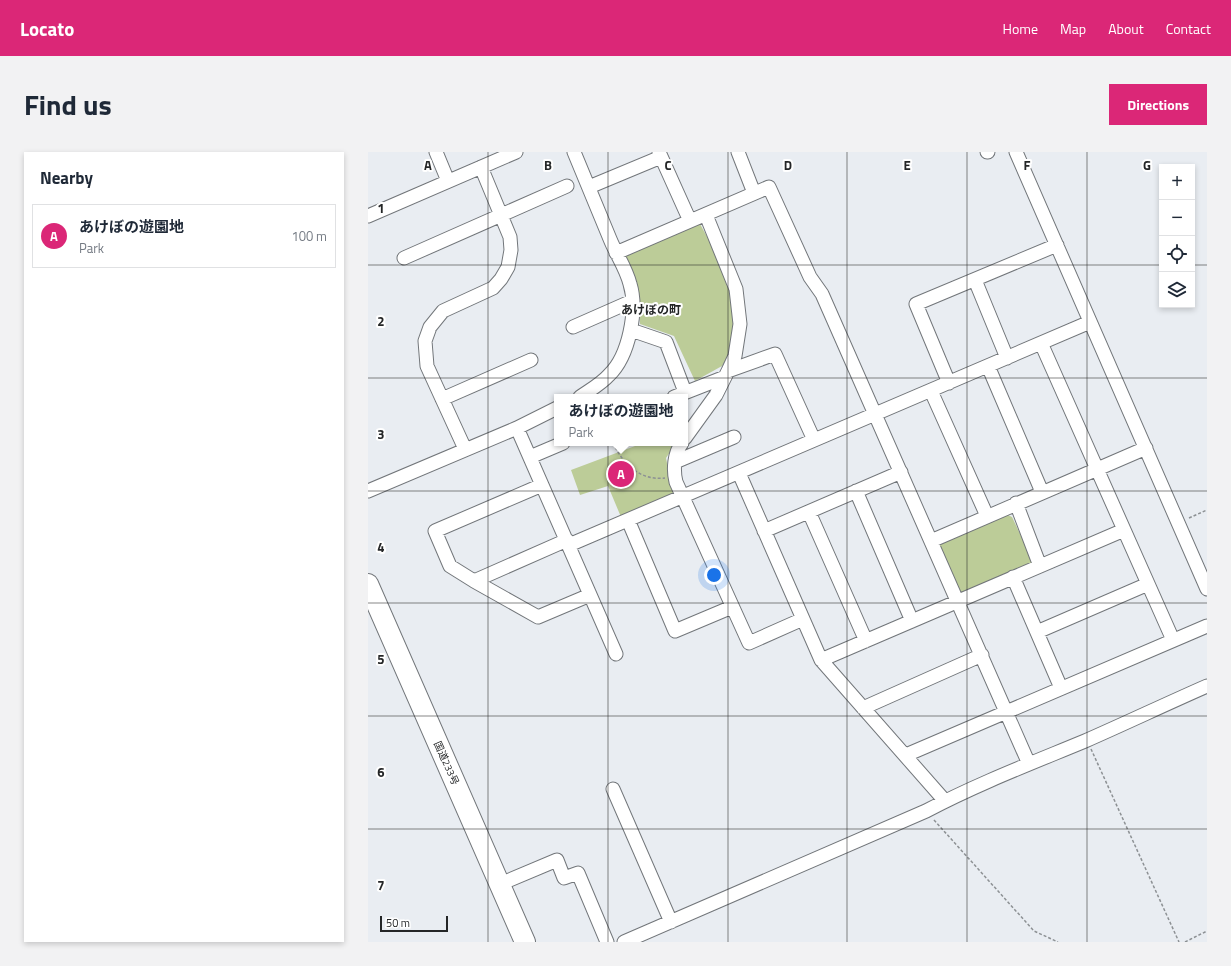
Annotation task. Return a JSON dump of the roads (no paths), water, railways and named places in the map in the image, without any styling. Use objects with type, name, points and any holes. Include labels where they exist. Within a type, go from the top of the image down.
[{"type":"highway","name":"国道233号","points":[[368,584],[525,942]]},
{"type":"street","points":[[436,152],[448,181]]},
{"type":"street","points":[[368,216],[481,167],[491,157],[516,152]]},
{"type":"street","points":[[574,152],[630,284],[633,311],[630,330],[622,357],[613,370],[600,384],[585,394]]},
{"type":"street","points":[[738,152],[754,193]]},
{"type":"street","points":[[1016,152],[1207,588]]},
{"type":"street","points":[[589,187],[660,154],[690,221]]},
{"type":"street","points":[[465,450],[427,366],[426,341],[430,327],[443,311],[493,288],[508,267],[511,250],[510,238],[481,167]]},
{"type":"street","points":[[404,258],[567,186]]},
{"type":"street","points":[[616,253],[769,187],[810,277],[822,294],[1029,764]]},
{"type":"street","points":[[688,434],[716,395],[727,374],[734,356],[740,324],[736,289],[706,214]]},
{"type":"street","points":[[948,383],[916,304],[1057,245]]},
{"type":"street","points":[[974,280],[1007,358]]},
{"type":"street","points":[[573,327],[632,302]]},
{"type":"street","points":[[474,581],[628,520],[1090,322]]},
{"type":"street","points":[[630,330],[666,342],[679,394]]},
{"type":"street","points":[[1041,343],[1173,640]]},
{"type":"street","points":[[681,394],[775,354],[814,440]]},
{"type":"street","points":[[442,399],[531,360]]},
{"type":"street","points":[[988,366],[1042,492]]},
{"type":"street","points":[[931,390],[987,516]]},
{"type":"street","points":[[368,491],[517,428],[554,410]]},
{"type":"street","points":[[517,428],[616,654]]},
{"type":"street","points":[[675,462],[734,437]]},
{"type":"street","points":[[530,457],[556,446]]},
{"type":"street","points":[[680,446],[675,462],[674,476],[748,643],[803,619]]},
{"type":"street","points":[[931,541],[1146,448]]},
{"type":"street","points":[[764,531],[901,472]]},
{"type":"street","points":[[738,473],[821,660],[945,801]]},
{"type":"street","points":[[542,485],[435,531],[450,566],[538,617],[590,595]]},
{"type":"street","points":[[856,491],[912,621]]},
{"type":"street","points":[[1016,503],[1040,566]]},
{"type":"street","points":[[809,512],[866,641]]},
{"type":"street","points":[[628,520],[675,631],[732,607]]},
{"type":"street","points":[[821,660],[1124,530]]},
{"type":"street","points":[[1013,577],[1061,688]]},
{"type":"street","points":[[1037,632],[1148,584]]},
{"type":"street","points":[[906,755],[1207,626]]},
{"type":"street","points":[[863,708],[982,655]]},
{"type":"street","points":[[624,942],[926,811],[945,801],[1087,740],[1207,686]]},
{"type":"street","points":[[613,789],[671,922]]},
{"type":"street","points":[[500,884],[557,860],[564,878],[578,873],[607,942]]},
{"type":"place","name":"あけぼの遊園地","points":[[621,474]]},
{"type":"district","name":"あけぼの町","points":[[651,310]]}]
